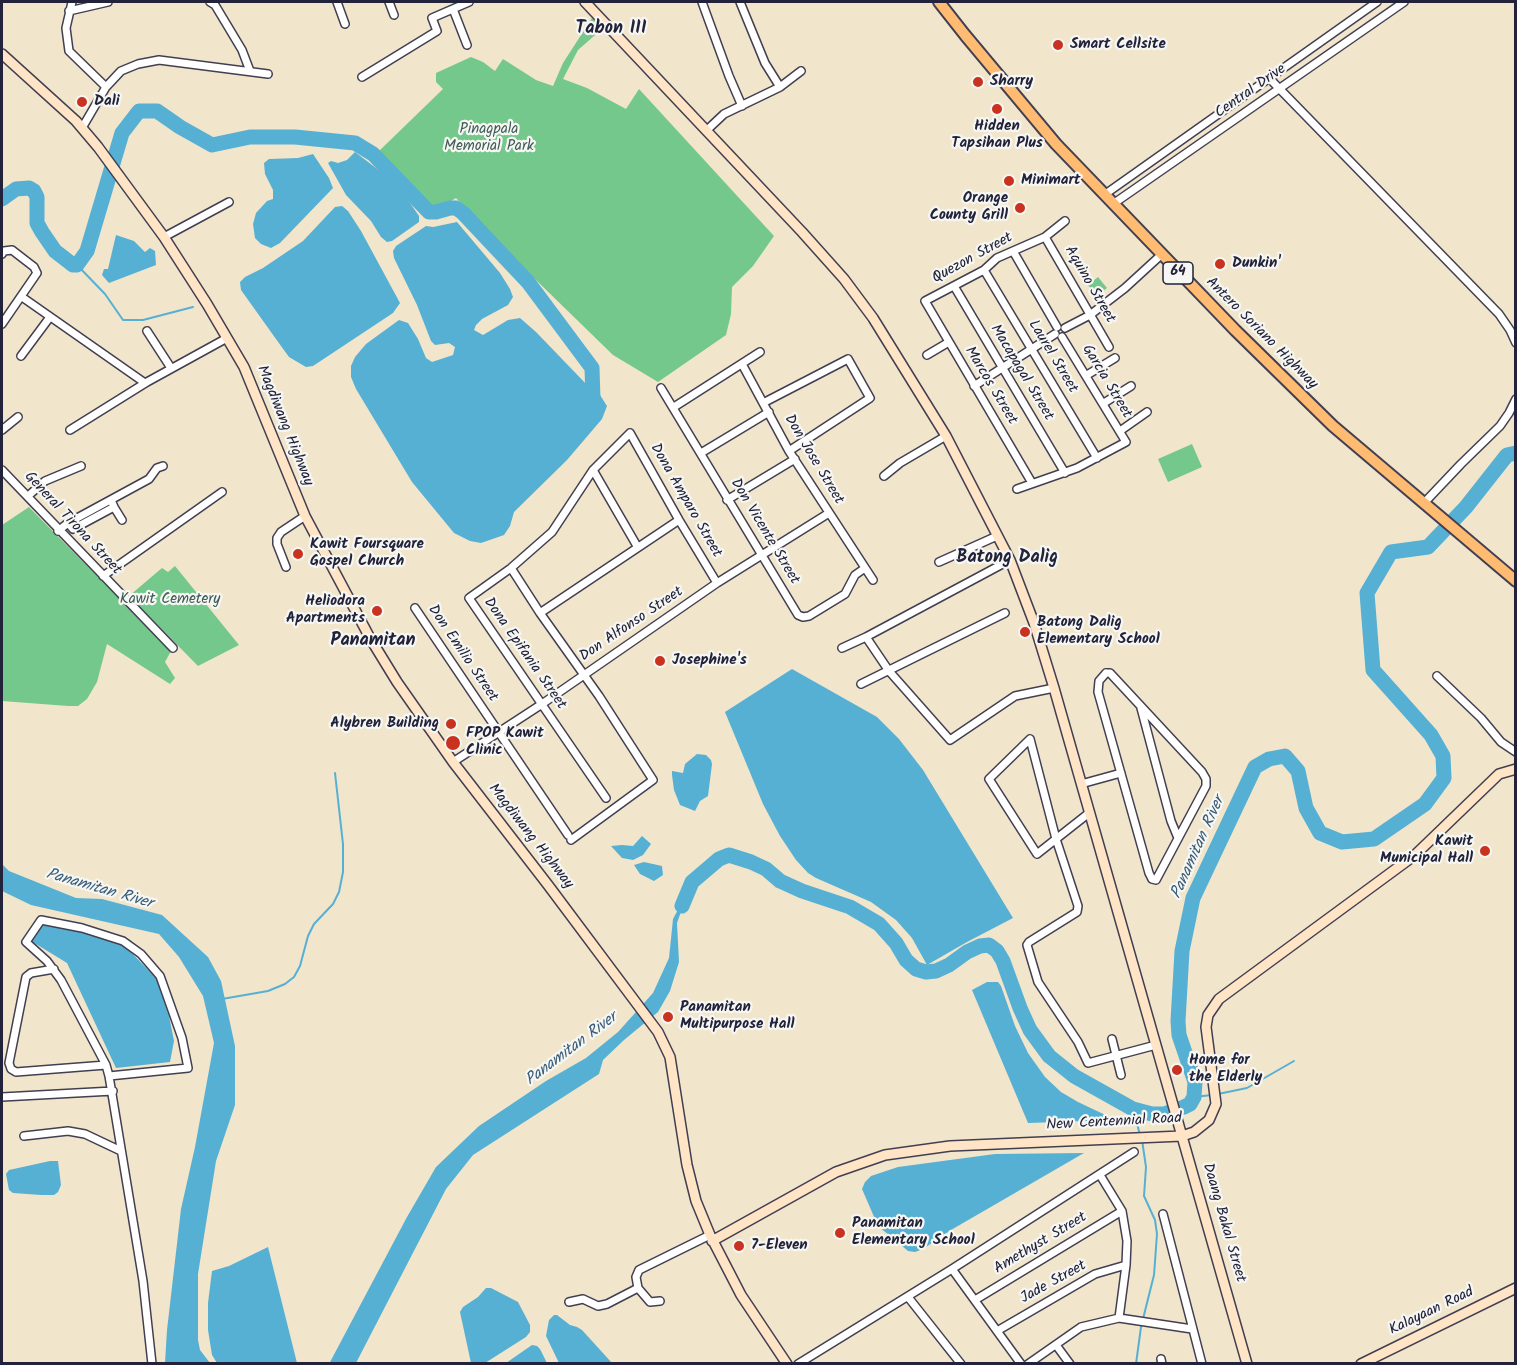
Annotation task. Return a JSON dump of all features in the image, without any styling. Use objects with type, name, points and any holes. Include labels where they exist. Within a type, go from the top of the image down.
[{"type":"main road","name":"Antero Soriano Highway","points":[[939,2],[1056,144],[1235,330],[1333,426],[1515,581]]},
{"type":"street","points":[[72,2],[66,28],[69,51],[106,87]]},
{"type":"street","points":[[69,11],[108,2]]},
{"type":"street","points":[[210,2],[215,5],[242,50],[250,71]]},
{"type":"street","points":[[337,2],[345,24]]},
{"type":"street","points":[[389,2],[394,15]]},
{"type":"street","points":[[362,77],[437,31],[432,18],[469,2]]},
{"type":"street","points":[[702,2],[742,106]]},
{"type":"street","points":[[740,2],[765,63],[780,87]]},
{"type":"street","name":"Central Drive","points":[[1104,195],[1377,2]]},
{"type":"street","name":"Central Drive","points":[[1113,204],[1404,2]]},
{"type":"street","name":"Daang Bakal Street","points":[[590,3],[843,279],[873,318],[946,436],[1010,560],[1034,623],[1054,688],[1247,1364]]},
{"type":"street","points":[[453,9],[467,45]]},
{"type":"street","name":"Magdiwang Highway","points":[[2,54],[82,128],[164,237],[227,338],[254,389],[305,516],[370,638],[397,682],[453,762],[651,1023],[670,1057],[687,1165],[696,1200],[711,1238],[741,1295],[787,1364]]},
{"type":"street","points":[[82,128],[106,87],[121,71],[138,64],[159,60],[268,74]]},
{"type":"street","points":[[707,130],[724,114],[780,87],[801,71]]},
{"type":"street","points":[[1269,78],[1499,314],[1510,330],[1515,343]]},
{"type":"street","points":[[164,237],[229,202]]},
{"type":"street","name":"Quezon Street","points":[[925,302],[984,270],[997,258],[1045,237],[1065,221]]},
{"type":"street","name":"Aquino Street","points":[[1045,237],[1109,346]]},
{"type":"street","points":[[2,254],[4,251],[12,250],[37,273],[2,324]]},
{"type":"street","name":"Garcia Street","points":[[1012,251],[1126,442],[1097,458]]},
{"type":"street","points":[[975,386],[1060,331],[1090,315],[1125,288],[1161,255]]},
{"type":"street","name":"Laurel Street","points":[[984,270],[1097,458]]},
{"type":"street","name":"Macapagal Street","points":[[954,286],[1065,473]]},
{"type":"street","points":[[22,297],[146,383]]},
{"type":"street","name":"Marcos Street","points":[[925,302],[1032,483]]},
{"type":"street","points":[[21,356],[50,317]]},
{"type":"street","points":[[147,331],[171,368]]},
{"type":"street","points":[[70,430],[171,368],[227,338]]},
{"type":"street","points":[[927,355],[949,342]]},
{"type":"street","points":[[674,407],[760,352]]},
{"type":"street","points":[[763,403],[848,358],[870,398],[789,451]]},
{"type":"street","points":[[1087,375],[1115,358]]},
{"type":"street","name":"Don Jose Street","points":[[742,364],[789,451],[873,580]]},
{"type":"street","points":[[1104,403],[1131,386]]},
{"type":"street","name":"Don Vicente Street","points":[[661,388],[798,615],[809,616],[845,594],[855,574],[865,568]]},
{"type":"street","points":[[1424,503],[1500,426],[1515,399]]},
{"type":"street","points":[[701,453],[769,412]]},
{"type":"street","points":[[1119,431],[1147,412]]},
{"type":"street","points":[[2,430],[18,417]]},
{"type":"street","name":"Dona Epifania Street","points":[[606,798],[469,598],[511,568],[552,531],[593,470],[630,433]]},
{"type":"street","name":"Dona Amparo Street","points":[[630,433],[717,583]]},
{"type":"street","points":[[884,476],[900,462],[946,436]]},
{"type":"street","points":[[1017,489],[1065,473],[1097,458]]},
{"type":"street","points":[[727,500],[795,459]]},
{"type":"street","points":[[28,496],[45,481],[81,466]]},
{"type":"street","points":[[58,531],[68,523],[112,503],[149,479],[157,468],[163,466]]},
{"type":"street","name":"General Tirona Street","points":[[2,470],[58,531],[173,648]]},
{"type":"street","points":[[593,470],[637,546]]},
{"type":"street","points":[[103,576],[222,492]]},
{"type":"street","points":[[112,503],[122,520]]},
{"type":"street","name":"Don Alfonso Street","points":[[453,762],[542,704],[717,583],[829,513]]},
{"type":"street","points":[[286,567],[277,538],[281,532],[305,516]]},
{"type":"street","points":[[540,613],[679,520]]},
{"type":"street","points":[[939,562],[997,536]]},
{"type":"street","points":[[842,648],[1010,560]]},
{"type":"street","name":"Don Emilio Street","points":[[414,608],[569,838],[653,780],[511,568]]},
{"type":"street","points":[[861,684],[1005,613]]},
{"type":"street","points":[[866,637],[889,671],[950,740],[1015,696],[1054,688]]},
{"type":"street","points":[[1110,673],[1141,708],[1206,779],[1206,786],[1156,880],[1152,879],[1097,687],[1104,674],[1110,673]]},
{"type":"street","points":[[1437,676],[1481,718],[1501,742],[1515,752]]},
{"type":"street","points":[[1141,708],[1171,821],[1178,838]]},
{"type":"street","points":[[1089,813],[1056,839],[1037,854],[989,779],[1030,739],[1056,839],[1078,906],[1077,912],[1027,945],[1038,982],[1078,1042],[1088,1063],[1156,1045]]},
{"type":"street","name":"New Centennial Road","points":[[711,1238],[837,1172],[879,1156],[950,1146],[1182,1136],[1194,1132],[1212,1115],[1216,1094],[1206,1027],[1208,1015],[1219,999],[1406,862],[1498,774],[1515,769]]},
{"type":"street","points":[[1081,784],[1121,772]]},
{"type":"street","points":[[110,1076],[188,1068],[182,1038],[160,976],[141,954],[123,941],[82,928],[41,920],[26,942],[54,969],[110,1076],[143,1281],[152,1364]]},
{"type":"street","points":[[54,969],[31,973],[26,977],[9,1063],[10,1069],[16,1072],[106,1065]]},
{"type":"street","points":[[1112,1039],[1121,1076]]},
{"type":"street","points":[[2,1097],[113,1091]]},
{"type":"street","points":[[24,1136],[68,1131],[85,1134],[121,1151]]},
{"type":"street","points":[[798,1364],[908,1297],[1134,1152]]},
{"type":"street","points":[[1100,1175],[1122,1211],[1127,1241],[1122,1318]]},
{"type":"street","name":"Amethyst Street","points":[[975,1300],[1122,1211]]},
{"type":"street","points":[[1162,1214],[1202,1364]]},
{"type":"street","points":[[660,1301],[650,1302],[638,1287],[636,1277],[639,1270],[711,1238]]},
{"type":"street","name":"Jade Street","points":[[997,1331],[1095,1274],[1126,1265]]},
{"type":"street","points":[[952,1269],[1021,1364]]},
{"type":"street","points":[[569,1302],[583,1299],[598,1306],[607,1304],[638,1287]]},
{"type":"street","name":"Kalayaan Road","points":[[1361,1364],[1515,1288]]},
{"type":"street","points":[[908,1297],[962,1364]]},
{"type":"street","points":[[1028,1364],[1081,1327],[1122,1318],[1192,1329]]},
{"type":"street","points":[[1056,1345],[1070,1364]]},
{"type":"green space","name":"Pinagpala Memorial Park","points":[[592,18],[602,29],[578,50],[563,79],[587,88],[626,109],[639,89],[774,236],[753,266],[732,287],[731,314],[726,335],[658,382],[613,355],[501,246],[456,198],[440,208],[431,209],[377,153],[443,89],[436,82],[436,73],[471,57],[495,71],[503,59],[536,80],[553,86],[563,63]]},
{"type":"green space","points":[[1098,277],[1107,288],[1097,296],[1088,285]]},
{"type":"green space","points":[[1192,444],[1202,467],[1168,482],[1158,459]]},
{"type":"green space","points":[[29,507],[171,651],[165,662],[175,678],[170,684],[107,644],[97,682],[87,699],[78,706],[2,701],[2,525]]},
{"type":"green space","name":"Kawit Cemetery","points":[[175,566],[239,645],[198,666],[129,596],[162,568],[168,572]]},
{"type":"water","points":[[355,152],[397,184],[419,216],[419,222],[392,241],[387,242],[381,237],[371,221],[346,195],[328,163],[347,160]]},
{"type":"water","points":[[313,154],[333,188],[280,243],[271,248],[261,244],[255,238],[253,224],[256,213],[267,201],[273,199],[273,190],[265,174],[264,163],[269,159],[298,158]]},
{"type":"water","points":[[342,206],[361,231],[400,303],[393,313],[313,366],[306,367],[289,357],[241,290],[240,282],[303,241],[335,207]]},
{"type":"water","points":[[457,222],[500,273],[513,297],[508,305],[482,319],[474,330],[483,335],[508,320],[520,318],[589,387],[600,395],[607,406],[602,419],[567,460],[514,512],[510,526],[504,535],[481,543],[470,541],[454,533],[412,482],[351,377],[351,366],[355,357],[366,344],[399,320],[408,323],[426,358],[432,362],[453,355],[455,347],[449,343],[435,345],[431,341],[417,305],[394,258],[393,251],[396,246],[426,226],[433,227]]},
{"type":"water","points":[[116,235],[134,241],[145,252],[150,248],[155,251],[156,265],[109,283],[102,275],[104,269],[108,269]]},
{"type":"water","points":[[792,669],[877,717],[899,739],[923,770],[1013,918],[927,965],[912,938],[896,920],[871,902],[816,878],[796,860],[763,804],[725,712]]},
{"type":"water","points":[[697,754],[706,755],[712,764],[708,796],[700,801],[695,811],[680,805],[674,790],[672,771],[683,773],[685,764]]},
{"type":"water","points":[[642,836],[651,844],[643,855],[633,860],[622,858],[611,846],[633,846]]},
{"type":"water","points":[[644,862],[662,866],[663,875],[654,881],[640,874],[634,865]]},
{"type":"water","points":[[2,864],[9,871],[76,898],[102,899],[162,915],[208,957],[221,981],[235,1046],[235,1105],[216,1161],[198,1274],[198,1340],[200,1350],[210,1363],[165,1363],[181,1209],[214,1043],[203,996],[179,957],[159,934],[31,905],[2,891]]},
{"type":"water","points":[[689,889],[677,923],[679,962],[670,991],[658,1012],[603,1060],[599,1074],[473,1155],[446,1189],[356,1363],[329,1364],[436,1167],[479,1126],[546,1081],[586,1058],[618,1032],[653,993],[669,958],[673,919]]},
{"type":"water","points":[[42,921],[122,943],[156,978],[169,1016],[174,1041],[170,1062],[116,1068],[67,963],[31,941]]},
{"type":"water","points":[[987,982],[998,982],[1001,986],[1015,1026],[1028,1053],[1045,1077],[1061,1092],[1116,1120],[1028,1123],[972,990]]},
{"type":"water","points":[[1084,1153],[915,1252],[908,1251],[878,1226],[862,1189],[871,1176],[898,1167],[995,1154]]},
{"type":"water","points":[[58,1161],[61,1185],[54,1195],[13,1193],[9,1190],[6,1174],[9,1170]]},
{"type":"water","points":[[268,1247],[297,1363],[217,1363],[212,1355],[208,1330],[208,1303],[212,1271],[229,1266]]},
{"type":"water","points":[[486,1288],[491,1288],[518,1302],[530,1325],[530,1332],[526,1337],[485,1363],[471,1363],[460,1312]]},
{"type":"water","points":[[554,1315],[582,1330],[612,1363],[559,1363],[546,1336],[549,1320]]},
{"type":"water","points":[[532,1345],[540,1349],[547,1363],[506,1363]]},
{"type":"waterway","points":[[2,199],[16,189],[29,188],[34,191],[37,197],[37,223],[42,232],[55,251],[73,265],[77,265],[87,251],[122,133],[139,111],[157,111],[212,145],[250,137],[295,137],[355,143],[373,154],[429,212],[456,208],[463,213],[528,282],[592,368],[593,399]]},
{"type":"waterway","points":[[77,265],[105,294],[123,320],[143,320],[193,307]]},
{"type":"waterway","name":"Panamitan River","points":[[682,906],[692,882],[719,859],[729,855],[766,869],[780,881],[802,891],[850,907],[879,924],[896,943],[906,960],[916,969],[926,972],[936,971],[967,952],[989,945],[997,951],[1003,961],[1030,1030],[1049,1056],[1074,1076],[1133,1109],[1152,1114],[1164,1114],[1190,1104],[1194,1097],[1195,1082],[1179,1035],[1178,1021],[1182,951],[1193,898],[1255,767],[1269,759],[1285,756],[1298,771],[1306,808],[1320,833],[1342,842],[1374,839],[1425,804],[1444,778],[1443,756],[1431,735],[1373,670],[1367,593],[1391,552],[1428,547],[1466,507],[1507,455],[1516,453]]},
{"type":"waterway","points":[[222,999],[268,991],[285,984],[294,977],[314,924],[333,904],[339,892],[343,872],[343,844],[335,773]]},
{"type":"waterway","points":[[1218,1094],[1247,1088],[1294,1061]]},
{"type":"waterway","points":[[1194,1097],[1212,1095]]},
{"type":"waterway","points":[[1133,1109],[1140,1135]]},
{"type":"waterway","points":[[1136,1364],[1141,1327],[1154,1275],[1157,1234],[1155,1220],[1144,1196],[1146,1167],[1142,1140]]},
{"type":"place","name":"Smart Cellsite","points":[[1058,45]]},
{"type":"place","name":"Sharry","points":[[978,82]]},
{"type":"place","name":"Dali","points":[[82,102]]},
{"type":"place","name":"Hidden Tapsihan Plus","points":[[997,109]]},
{"type":"place","name":"Minimart","points":[[1009,181]]},
{"type":"place","name":"Orange County Grill","points":[[1020,208]]},
{"type":"place","name":"Dunkin'","points":[[1220,264]]},
{"type":"place","name":"Kawit Foursquare Gospel Church","points":[[298,554]]},
{"type":"place","name":"Heliodora Apartments","points":[[377,611]]},
{"type":"place","name":"Batong Dalig Elementary School","points":[[1025,632]]},
{"type":"place","name":"Josephine's","points":[[660,661]]},
{"type":"place","name":"Alybren Building","points":[[451,724]]},
{"type":"place","name":"FPOP Kawit Clinic","points":[[453,743]]},
{"type":"place","name":"Kawit Municipal Hall","points":[[1485,851]]},
{"type":"place","name":"Panamitan Multipurpose Hall","points":[[668,1017]]},
{"type":"place","name":"Home for the Elderly","points":[[1177,1070]]},
{"type":"place","name":"Panamitan Elementary School","points":[[840,1233]]},
{"type":"place","name":"7-Eleven","points":[[739,1246]]},
{"type":"district","name":"Tabon III","points":[[611,30]]},
{"type":"district","name":"Batong Dalig","points":[[1007,559]]},
{"type":"district","name":"Panamitan","points":[[373,642]]}]
